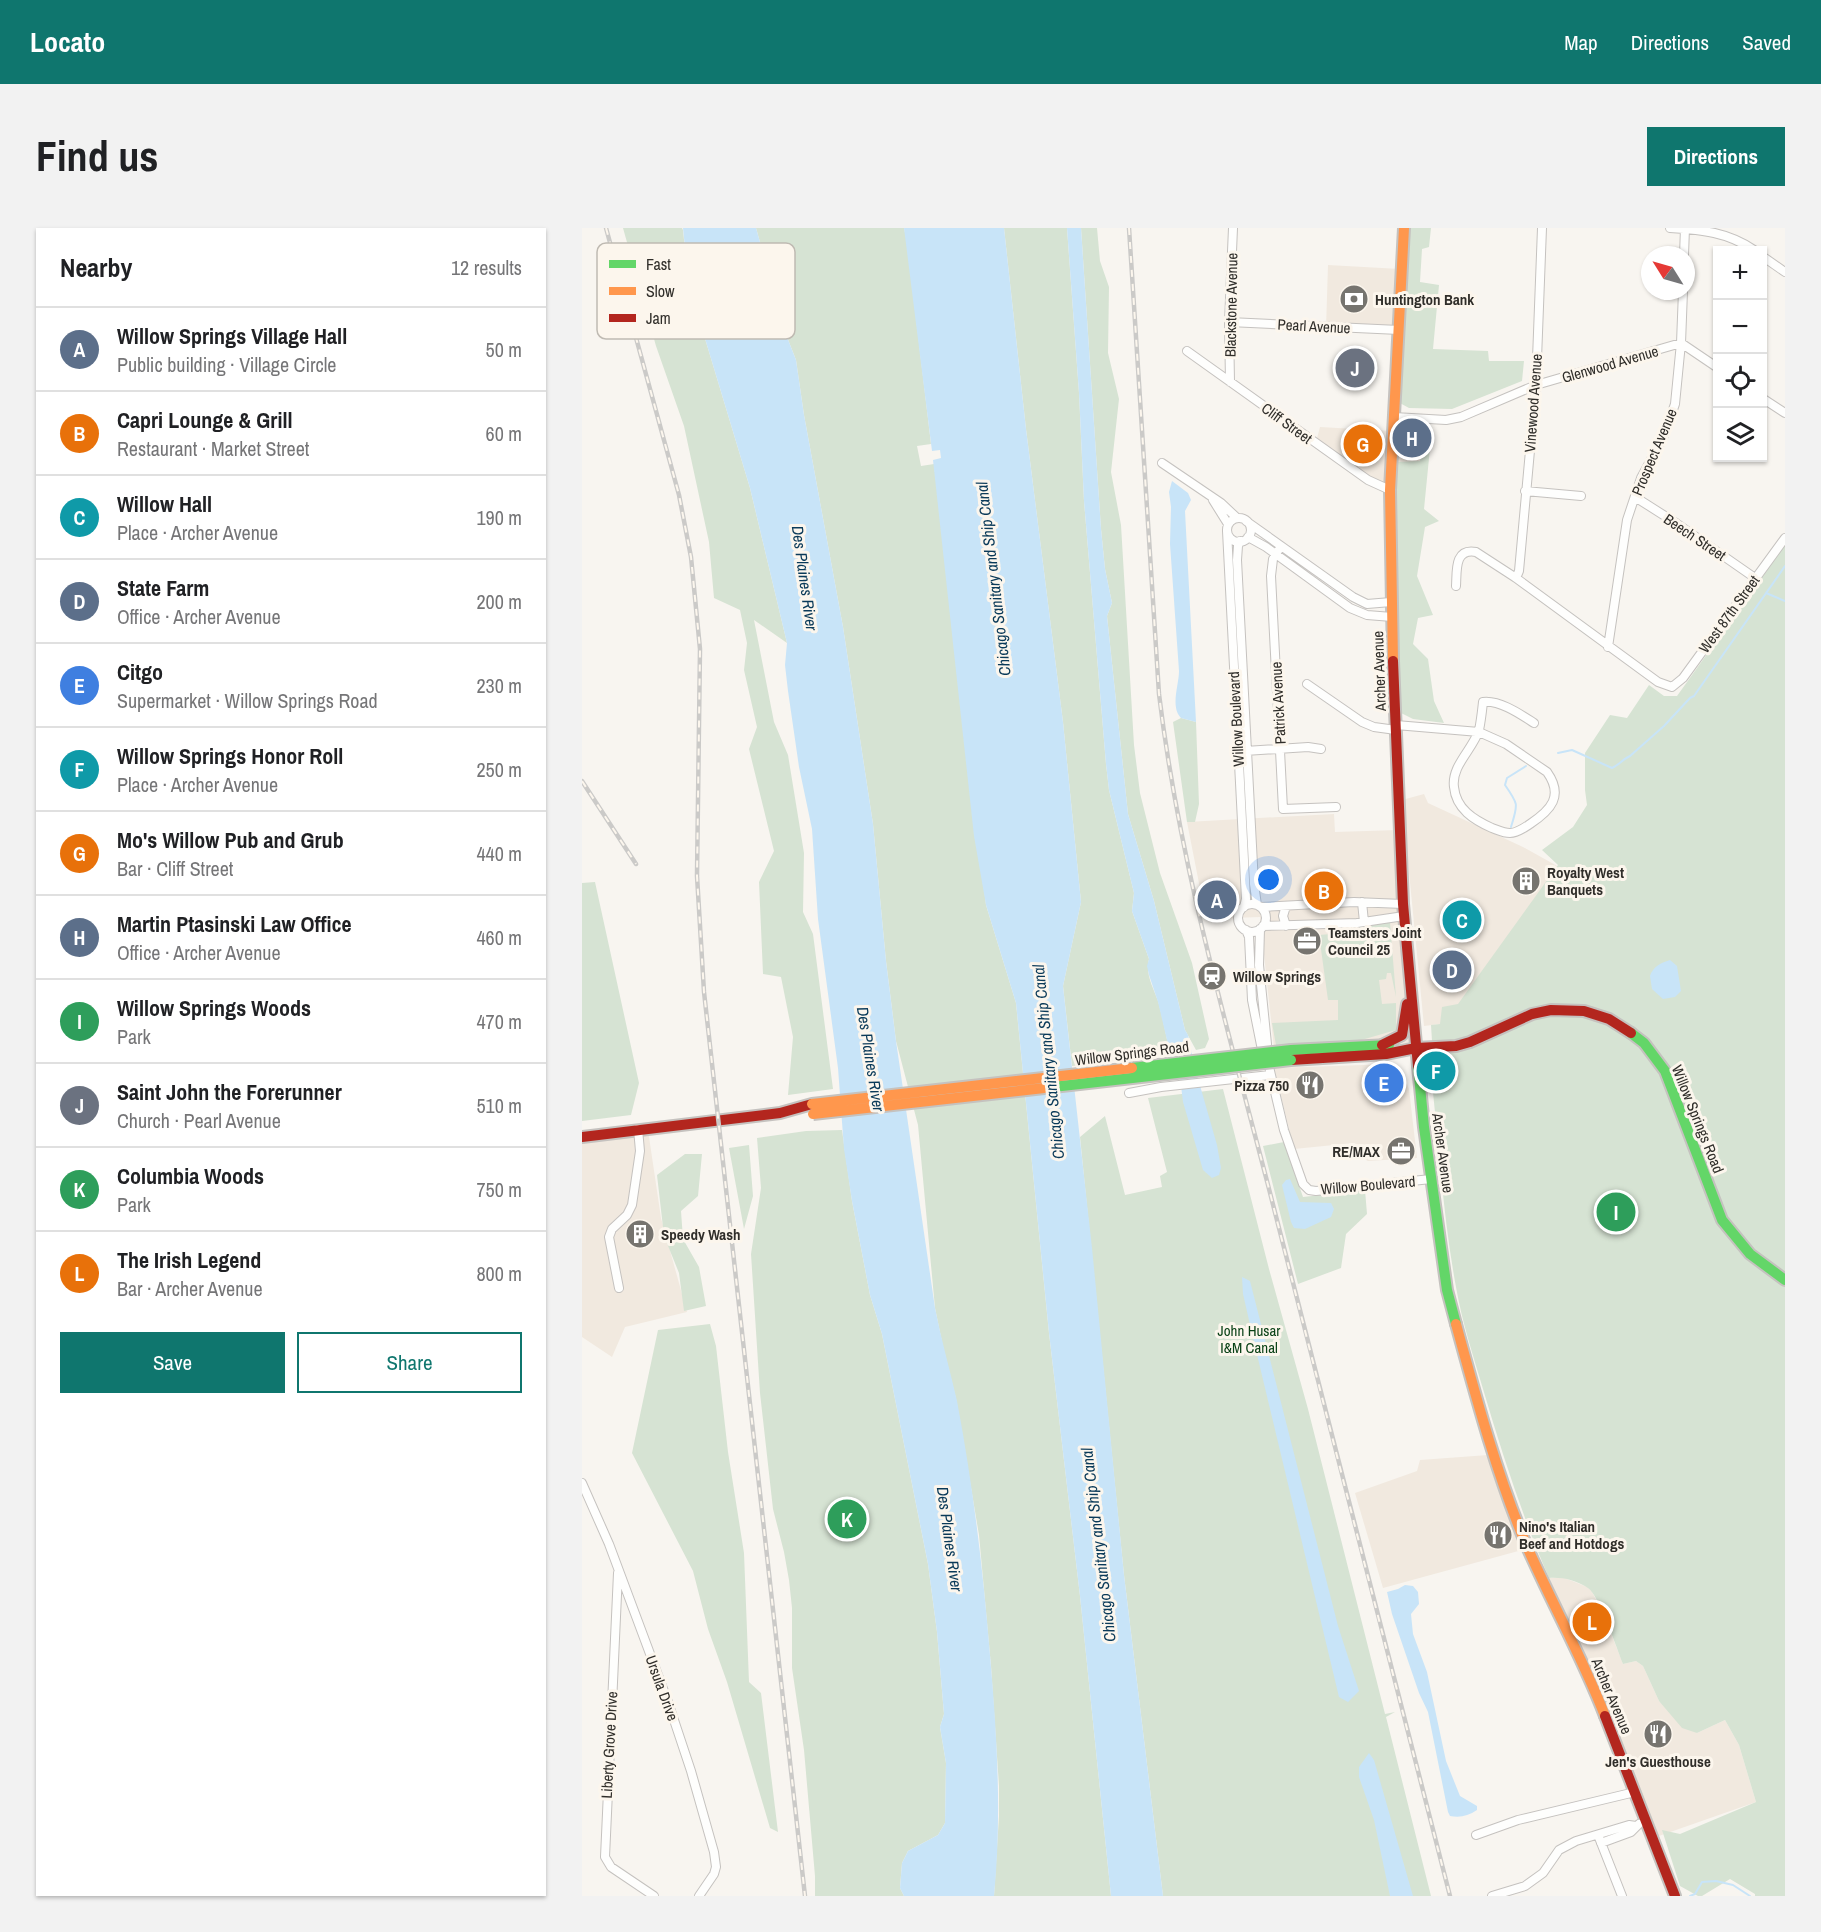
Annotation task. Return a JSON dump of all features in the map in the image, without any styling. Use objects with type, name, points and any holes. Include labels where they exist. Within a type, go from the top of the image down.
[{"type":"main road","name":"Archer Avenue","points":[[1404,228],[1390,490],[1391,602],[1403,904],[1424,1127],[1447,1290],[1484,1421],[1525,1541],[1594,1688],[1675,1896]]},
{"type":"main road","points":[[1382,1045],[1402,1035],[1410,989]]},
{"type":"main road","name":"Willow Springs Road","points":[[1291,1055],[1386,1054],[1416,1048],[1455,1046],[1470,1042],[1532,1014],[1551,1010],[1584,1011],[1621,1025],[1644,1043],[1665,1071],[1722,1220],[1758,1263],[1785,1280]]},
{"type":"main road","name":"Willow Springs Road","points":[[582,1137],[1382,1045],[1416,1048]]},
{"type":"street","name":"Blackstone Avenue","points":[[1230,382],[1229,322],[1233,228]]},
{"type":"street","name":"Vinewood Avenue","points":[[1516,578],[1519,571],[1536,385],[1542,228]]},
{"type":"street","points":[[1670,228],[1719,233],[1732,237],[1747,246]]},
{"type":"street","points":[[1684,246],[1685,228]]},
{"type":"street","points":[[1767,259],[1785,270]]},
{"type":"street","name":"Prospect Avenue","points":[[1608,647],[1624,536],[1641,478],[1663,438],[1675,404],[1683,300]]},
{"type":"street","name":"Pearl Avenue","points":[[1229,322],[1399,330]]},
{"type":"street","name":"Glenwood Avenue","points":[[1394,417],[1446,420],[1461,417],[1536,385],[1681,343]]},
{"type":"street","points":[[1681,343],[1713,365]]},
{"type":"street","name":"Cliff Street","points":[[1187,351],[1368,480],[1390,490]]},
{"type":"street","points":[[1767,401],[1785,413]]},
{"type":"street","points":[[1162,463],[1360,602],[1374,604],[1391,602]]},
{"type":"street","points":[[1525,491],[1581,496]]},
{"type":"street","name":"Beech Street","points":[[1635,497],[1755,578]]},
{"type":"street","points":[[1212,499],[1233,540],[1244,539],[1276,554],[1350,608],[1366,615],[1392,617]]},
{"type":"street","points":[[1228,528],[1242,519]]},
{"type":"street","name":"Willow Boulevard","points":[[1242,519],[1250,527],[1238,546],[1237,560],[1259,906]]},
{"type":"street","name":"Willow Boulevard","points":[[1228,528],[1246,899],[1244,907]]},
{"type":"street","name":"West 87th Street","points":[[1608,647],[1658,682],[1672,687],[1683,678],[1785,538]]},
{"type":"street","name":"Patrick Avenue","points":[[1281,546],[1271,566],[1271,576],[1283,808],[1336,807]]},
{"type":"street","points":[[1456,586],[1457,562],[1460,556],[1470,550],[1476,552],[1516,578],[1608,647]]},
{"type":"street","points":[[1307,684],[1362,722],[1374,727],[1479,732],[1515,749],[1547,772],[1552,778],[1554,796],[1549,808],[1540,817],[1515,833],[1502,832],[1478,822],[1467,813],[1456,797],[1453,786],[1456,770],[1479,732],[1483,702],[1504,706],[1534,723]]},
{"type":"street","points":[[1238,751],[1308,747],[1321,749]]},
{"type":"street","points":[[1403,904],[1362,902],[1244,907],[1239,919],[1246,930],[1251,932],[1261,928],[1364,922],[1404,916]]},
{"type":"street","points":[[1362,902],[1364,922]]},
{"type":"street","points":[[1259,906],[1266,918],[1261,928]]},
{"type":"street","points":[[1286,906],[1283,916],[1286,926]]},
{"type":"street","name":"Willow Boulevard","points":[[1261,928],[1259,965],[1268,1044],[1265,1050]]},
{"type":"street","name":"Willow Boulevard","points":[[1246,930],[1249,937],[1252,1000],[1261,1045],[1265,1050],[1269,1075],[1289,1146],[1306,1188],[1316,1191],[1431,1179]]},
{"type":"street","points":[[1129,1093],[1269,1075]]},
{"type":"street","points":[[619,1288],[609,1237],[612,1229],[627,1215],[632,1205],[640,1151],[638,1129]]},
{"type":"street","name":"Ursula Drive","points":[[582,1483],[618,1569],[674,1722],[714,1852],[716,1867],[714,1874],[699,1896]]},
{"type":"street","name":"Liberty Grove Drive","points":[[618,1569],[604,1850],[607,1863],[611,1867],[654,1896]]},
{"type":"street","points":[[1476,1835],[1518,1820],[1635,1792]]},
{"type":"street","points":[[1492,1896],[1525,1886],[1543,1873],[1559,1850],[1576,1841],[1631,1832],[1636,1826],[1647,1821]]},
{"type":"street","points":[[1599,1839],[1622,1896]]},
{"type":"shaded area","points":[[1328,265],[1400,269],[1396,332],[1326,329]]},
{"type":"shaded area","points":[[1398,425],[1426,429],[1420,461],[1388,492],[1316,442],[1320,427],[1391,431]]},
{"type":"shaded area","points":[[1424,794],[1428,803],[1523,847],[1559,867],[1465,1004],[1440,1024],[1424,1026],[1402,800]]},
{"type":"shaded area","points":[[1334,814],[1335,832],[1398,830],[1413,1045],[1391,1042],[1274,1048],[1260,917],[1206,919],[1187,822]]},
{"type":"shaded area","points":[[1393,1064],[1401,1069],[1409,1089],[1417,1158],[1368,1161],[1360,1157],[1360,1146],[1354,1143],[1294,1149],[1274,1068]]},
{"type":"shaded area","points":[[648,1130],[661,1218],[687,1312],[625,1327],[612,1357],[582,1337],[582,1141]]},
{"type":"shaded area","points":[[1488,1455],[1522,1550],[1383,1588],[1355,1493],[1417,1471],[1420,1460]]},
{"type":"shaded area","points":[[1562,1577],[1590,1588],[1603,1613],[1623,1664],[1636,1661],[1643,1666],[1659,1701],[1697,1733],[1725,1720],[1739,1745],[1756,1802],[1656,1837],[1549,1578]]},
{"type":"green space","points":[[623,228],[682,228],[683,230],[684,243],[627,243]]},
{"type":"green space","points":[[756,228],[904,228],[907,242],[931,444],[917,446],[921,466],[934,464],[986,905],[1016,1003],[1049,1333],[1080,1596],[1111,1896],[994,1896],[999,1786],[979,1535],[956,1399],[935,1308],[918,1125],[896,1041],[873,824],[843,627],[796,360],[788,339],[795,339],[795,243],[760,243]]},
{"type":"green space","points":[[1004,228],[1067,228],[1084,501],[1109,790],[1134,893],[1132,911],[1149,959],[1149,975],[1160,1007],[1170,1053],[1072,1066],[1063,986],[1081,902],[1063,722],[1026,429]]},
{"type":"green space","points":[[1081,228],[1097,228],[1100,261],[1109,287],[1108,353],[1119,399],[1111,472],[1121,525],[1134,745],[1140,793],[1160,873],[1192,963],[1209,1039],[1205,1048],[1196,1050],[1185,1030],[1154,901],[1128,814],[1107,616],[1112,603],[1105,569],[1101,529]]},
{"type":"green space","points":[[1407,228],[1431,228],[1429,247],[1422,249],[1420,282],[1439,285],[1433,349],[1488,351],[1489,361],[1524,361],[1522,381],[1452,409],[1409,408],[1398,402]]},
{"type":"green space","points":[[654,339],[705,339],[750,488],[787,643],[754,620],[774,722],[788,755],[804,853],[803,912],[813,934],[833,1089],[788,1095],[793,1037],[781,977],[763,974],[759,882],[774,851],[749,749],[757,727],[744,670],[747,643],[740,610],[714,598],[709,542],[684,426]]},
{"type":"green space","points":[[1432,428],[1424,509],[1439,521],[1425,527],[1417,576],[1433,615],[1418,618],[1413,644],[1428,659],[1434,701],[1444,723],[1413,719],[1399,712],[1393,580],[1397,462],[1420,461],[1426,429]]},
{"type":"green space","points":[[1785,545],[1785,1896],[1755,1896],[1730,1879],[1702,1896],[1698,1896],[1680,1886],[1662,1830],[1680,1834],[1756,1802],[1739,1745],[1725,1720],[1697,1733],[1682,1728],[1659,1701],[1643,1666],[1636,1661],[1623,1664],[1602,1611],[1588,1588],[1574,1581],[1549,1578],[1505,1461],[1458,1300],[1448,1234],[1430,1061],[1433,1057],[1431,1025],[1440,1024],[1442,1007],[1458,1004],[1558,865],[1542,850],[1573,827],[1587,805],[1585,753],[1610,715],[1627,718],[1649,685],[1664,696],[1677,696]]},
{"type":"green space","points":[[1181,718],[1196,722],[1199,804],[1195,822],[1187,822],[1173,722]]},
{"type":"green space","points":[[595,882],[639,1083],[631,1115],[582,1121],[582,883]]},
{"type":"green space","points":[[1390,922],[1396,997],[1391,973],[1387,973],[1386,979],[1379,980],[1382,1004],[1396,1003],[1396,1030],[1358,1041],[1276,1045],[1272,1023],[1338,1020],[1338,1000],[1328,1000],[1319,935],[1331,934],[1331,928]]},
{"type":"green space","name":"John Husar I&M Canal","points":[[1223,1089],[1308,1409],[1385,1714],[1395,1712],[1386,1717],[1431,1896],[1163,1896],[1124,1575],[1080,1137],[1105,1116],[1125,1195],[1162,1187],[1160,1176],[1167,1172],[1148,1098]]},
{"type":"green space","points":[[842,1130],[852,1201],[870,1295],[882,1334],[928,1564],[944,1714],[940,1727],[946,1763],[945,1823],[938,1835],[908,1851],[902,1863],[900,1888],[904,1896],[815,1896],[804,1750],[792,1668],[792,1608],[789,1580],[773,1509],[760,1393],[751,1254],[761,1188],[757,1138],[806,1131]]},
{"type":"green space","points":[[1284,1142],[1303,1197],[1365,1190],[1367,1214],[1346,1234],[1341,1268],[1298,1284],[1263,1146]]},
{"type":"green space","points":[[749,1145],[753,1196],[744,1229],[729,1148]]},
{"type":"green space","points":[[685,1154],[702,1154],[698,1196],[681,1211],[683,1239],[699,1267],[706,1306],[684,1311],[679,1273],[664,1236],[657,1175]]},
{"type":"green space","points":[[710,1324],[716,1346],[728,1452],[744,1553],[749,1682],[761,1693],[778,1832],[770,1828],[727,1682],[708,1629],[693,1571],[632,1453],[658,1330]]},
{"type":"water","points":[[683,228],[756,228],[760,243],[684,243]]},
{"type":"water","name":"Chicago Sanitary and Ship Canal","points":[[904,228],[1004,228],[1026,429],[1063,722],[1081,902],[1063,986],[1092,1248],[1124,1575],[1163,1896],[1111,1896],[1080,1596],[1049,1333],[1016,1003],[986,905],[974,836],[933,460],[941,458],[940,450],[932,451]]},
{"type":"water","points":[[1067,228],[1081,228],[1101,529],[1105,569],[1112,603],[1107,616],[1128,814],[1154,901],[1185,1030],[1217,1145],[1221,1168],[1219,1175],[1212,1178],[1203,1170],[1183,1102],[1180,1078],[1170,1053],[1149,975],[1147,966],[1149,959],[1132,911],[1134,893],[1109,790],[1084,501]]},
{"type":"water","name":"Des Plaines River","points":[[705,339],[788,339],[796,360],[843,627],[873,824],[896,1041],[935,1308],[957,1401],[977,1527],[993,1685],[996,1745],[998,1835],[994,1896],[904,1896],[900,1888],[902,1863],[908,1851],[938,1835],[945,1823],[946,1763],[940,1727],[944,1714],[937,1632],[928,1564],[882,1334],[870,1295],[852,1201],[844,1149],[838,1068],[818,919],[812,829],[799,767],[788,691],[785,665],[787,643],[750,488]]},
{"type":"water","points":[[1172,481],[1188,493],[1191,500],[1185,511],[1196,722],[1181,718],[1176,708],[1179,671],[1170,544],[1169,492]]},
{"type":"water","points":[[1670,960],[1677,966],[1681,991],[1675,997],[1663,999],[1652,989],[1650,976],[1657,966]]},
{"type":"water","points":[[1290,1179],[1300,1202],[1331,1203],[1334,1209],[1331,1217],[1305,1229],[1294,1228],[1282,1185]]},
{"type":"water","points":[[1242,1277],[1250,1281],[1338,1626],[1359,1691],[1348,1702],[1339,1697],[1254,1342],[1243,1294]]},
{"type":"water","points":[[1405,1585],[1413,1586],[1418,1592],[1419,1604],[1411,1614],[1413,1634],[1427,1672],[1446,1761],[1460,1796],[1477,1806],[1477,1810],[1464,1816],[1450,1816],[1448,1812],[1428,1712],[1419,1693],[1392,1614],[1387,1592]]},
{"type":"water","points":[[1369,1753],[1374,1760],[1413,1896],[1390,1896],[1374,1820],[1359,1777],[1359,1767]]},
{"type":"waterway","points":[[1558,753],[1572,750],[1612,768],[1630,756],[1694,696],[1785,566]]},
{"type":"waterway","points":[[1766,593],[1785,601]]},
{"type":"waterway","points":[[1511,827],[1516,805],[1505,785],[1507,778],[1526,766]]},
{"type":"waterway","points":[[1690,1896],[1695,1894],[1702,1882],[1716,1881],[1733,1885],[1750,1896]]},
{"type":"railway","points":[[606,228],[610,243]]},
{"type":"railway","points":[[1129,228],[1159,694],[1179,818],[1220,1002],[1450,1896]]},
{"type":"railway","points":[[636,339],[679,495],[691,557],[700,649],[697,876],[704,992],[805,1896]]},
{"type":"railway","points":[[582,781],[636,864]]},
{"type":"traffic: fast","points":[[1631,1033],[1644,1043],[1665,1071],[1722,1220],[1750,1254],[1785,1280]]},
{"type":"traffic: fast","points":[[1291,1050],[1389,1045]]},
{"type":"traffic: fast","points":[[1132,1068],[1291,1050]]},
{"type":"traffic: fast","points":[[1053,1087],[1291,1060]]},
{"type":"traffic: fast","points":[[1418,1066],[1424,1127],[1447,1290],[1456,1324]]},
{"type":"traffic: slow","points":[[1393,661],[1390,490],[1404,228]]},
{"type":"traffic: slow","points":[[812,1104],[1132,1068]]},
{"type":"traffic: slow","points":[[813,1114],[1053,1087]]},
{"type":"traffic: slow","points":[[1456,1324],[1487,1434],[1515,1516],[1605,1716]]},
{"type":"traffic: jam","points":[[1393,661],[1403,904],[1418,1066]]},
{"type":"traffic: jam","points":[[1382,1045],[1402,1035],[1407,1004]]},
{"type":"traffic: jam","points":[[1291,1060],[1386,1054],[1416,1048],[1456,1046],[1532,1014],[1551,1010],[1584,1011],[1609,1019],[1631,1033]]},
{"type":"traffic: jam","points":[[582,1137],[780,1113],[812,1104]]},
{"type":"traffic: jam","points":[[1605,1716],[1675,1896]]},
{"type":"place","name":"Huntington Bank","points":[[1354,299]]},
{"type":"place","name":"Saint John the Forerunner","points":[[1355,368]]},
{"type":"place","name":"Martin Ptasinski Law Office","points":[[1412,438]]},
{"type":"place","name":"Mo's Willow Pub and Grub","points":[[1363,444]]},
{"type":"place","name":"Royalty West Banquets","points":[[1526,881]]},
{"type":"place","name":"Capri Lounge & Grill","points":[[1324,891]]},
{"type":"place","name":"Willow Springs Village Hall","points":[[1217,900]]},
{"type":"place","name":"Willow Hall","points":[[1462,920]]},
{"type":"place","name":"Teamsters Joint Council 25","points":[[1307,941]]},
{"type":"place","name":"State Farm","points":[[1452,970]]},
{"type":"place","name":"Willow Springs","points":[[1212,976]]},
{"type":"place","name":"Willow Springs Honor Roll","points":[[1436,1071]]},
{"type":"place","name":"Citgo","points":[[1384,1083]]},
{"type":"place","name":"Pizza 750","points":[[1310,1085]]},
{"type":"place","name":"RE/MAX","points":[[1401,1151]]},
{"type":"place","name":"Willow Springs Woods","points":[[1616,1212]]},
{"type":"place","name":"Speedy Wash","points":[[640,1234]]},
{"type":"place","name":"Columbia Woods","points":[[847,1519]]},
{"type":"place","name":"Nino's Italian Beef and Hotdogs","points":[[1498,1535]]},
{"type":"place","name":"The Irish Legend","points":[[1592,1622]]},
{"type":"place","name":"Jen's Guesthouse","points":[[1658,1734]]}]
